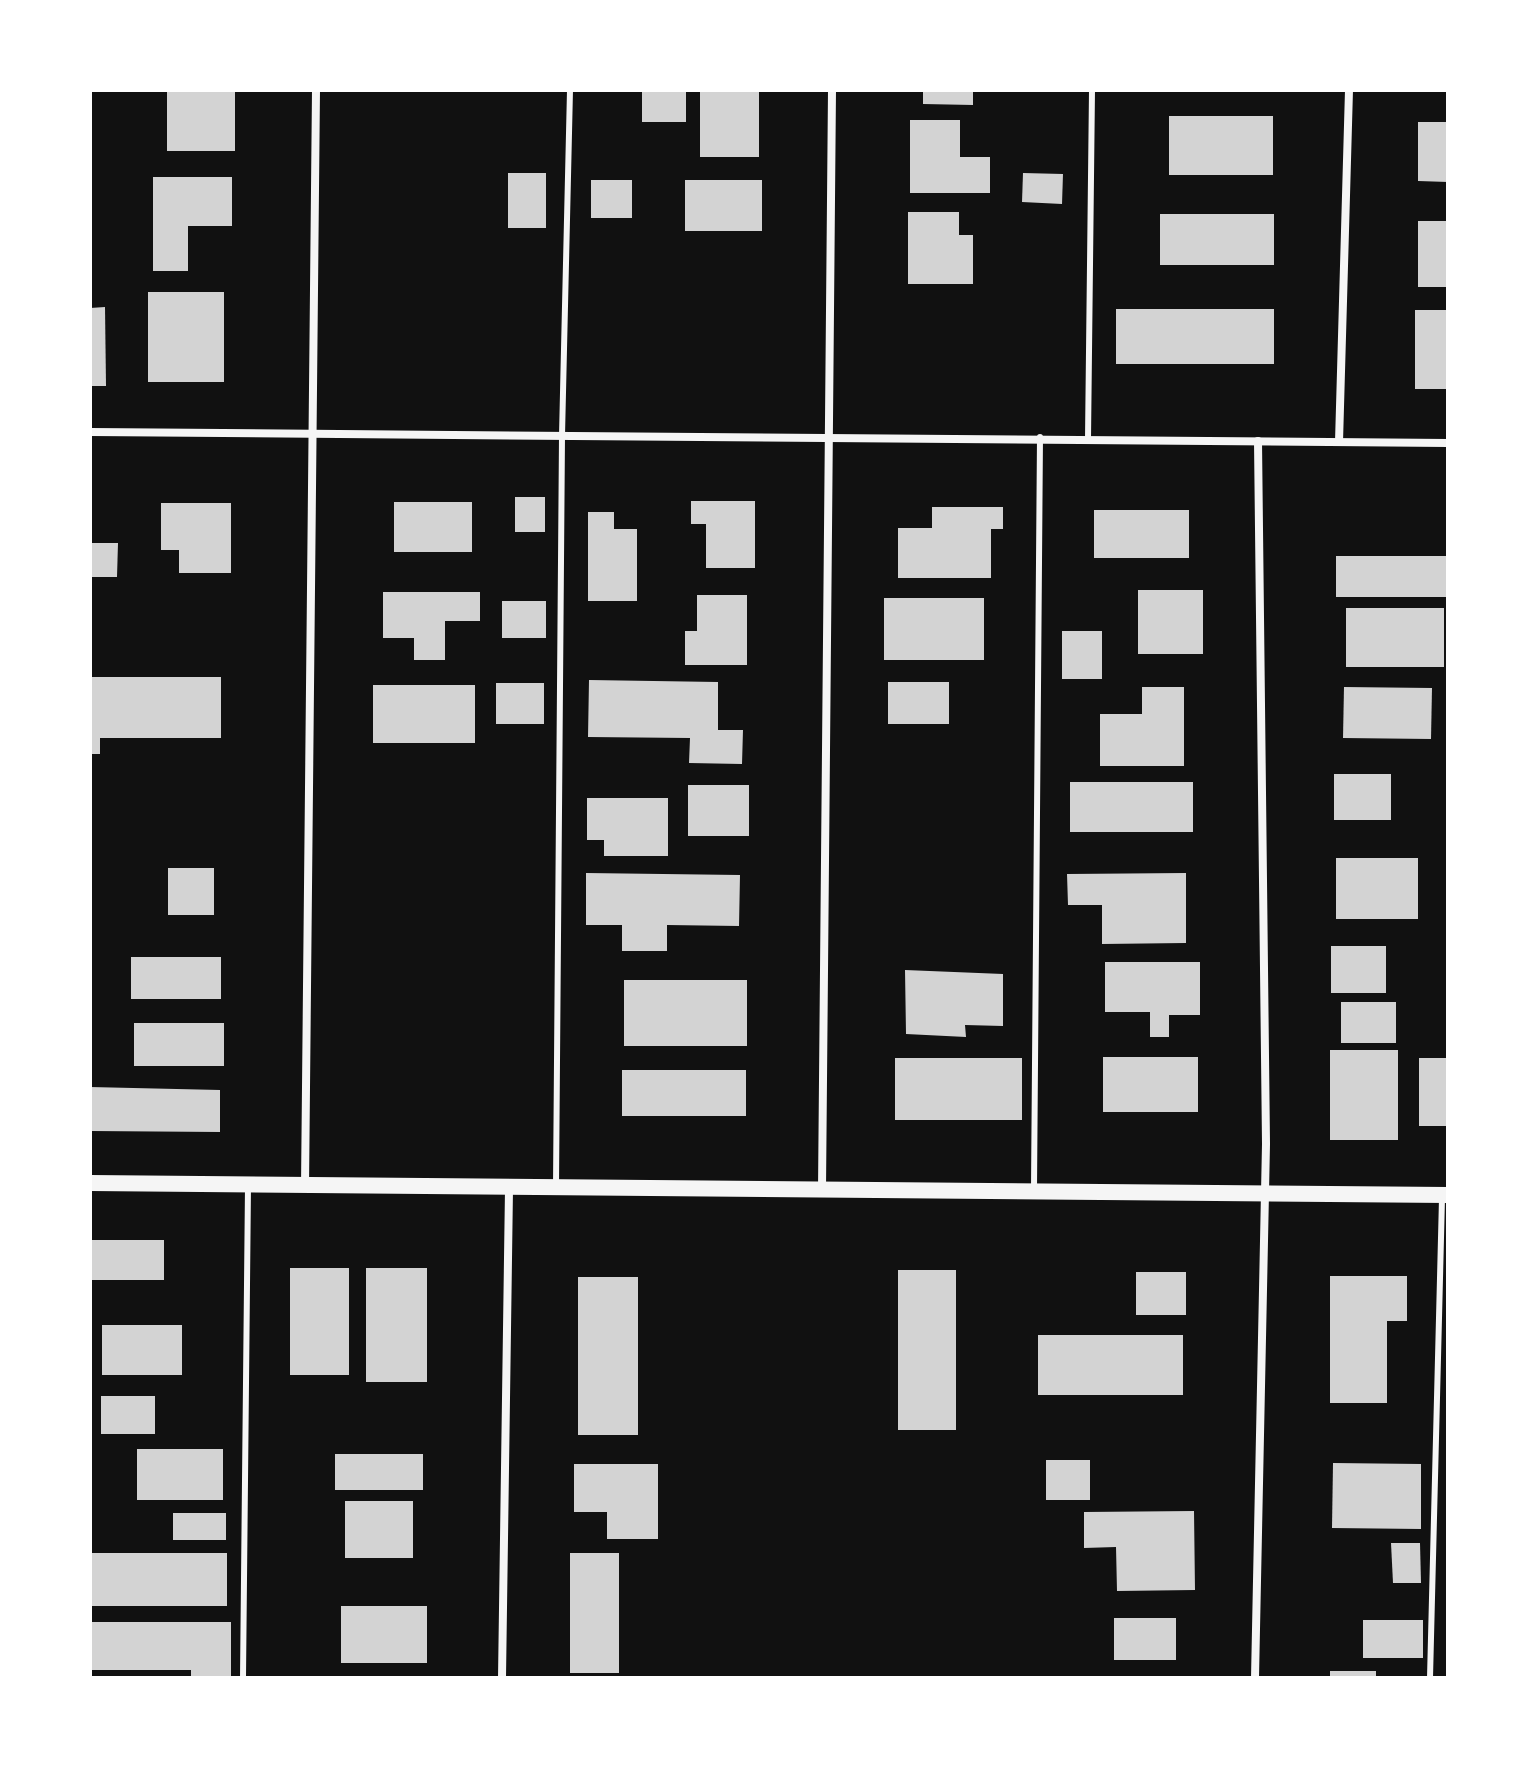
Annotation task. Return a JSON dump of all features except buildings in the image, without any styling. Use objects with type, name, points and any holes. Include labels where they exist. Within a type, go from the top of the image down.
[{"type":"main road","points":[[90,1183],[556,1190],[1445,1195]]},
{"type":"street","points":[[305,1187],[316,90]]},
{"type":"street","points":[[822,1191],[832,90]]},
{"type":"street","points":[[1339,442],[1349,90]]},
{"type":"street","points":[[90,432],[1040,437],[1448,443]]},
{"type":"street","points":[[1255,1678],[1266,1195],[1258,441]]},
{"type":"street","points":[[502,1678],[509,1189]]},
{"type":"lane","points":[[556,1190],[562,436],[570,90]]},
{"type":"lane","points":[[1088,439],[1092,90]]},
{"type":"lane","points":[[1034,1192],[1040,437]]},
{"type":"lane","points":[[243,1678],[248,1186]]},
{"type":"lane","points":[[1430,1678],[1445,1195]]}]
